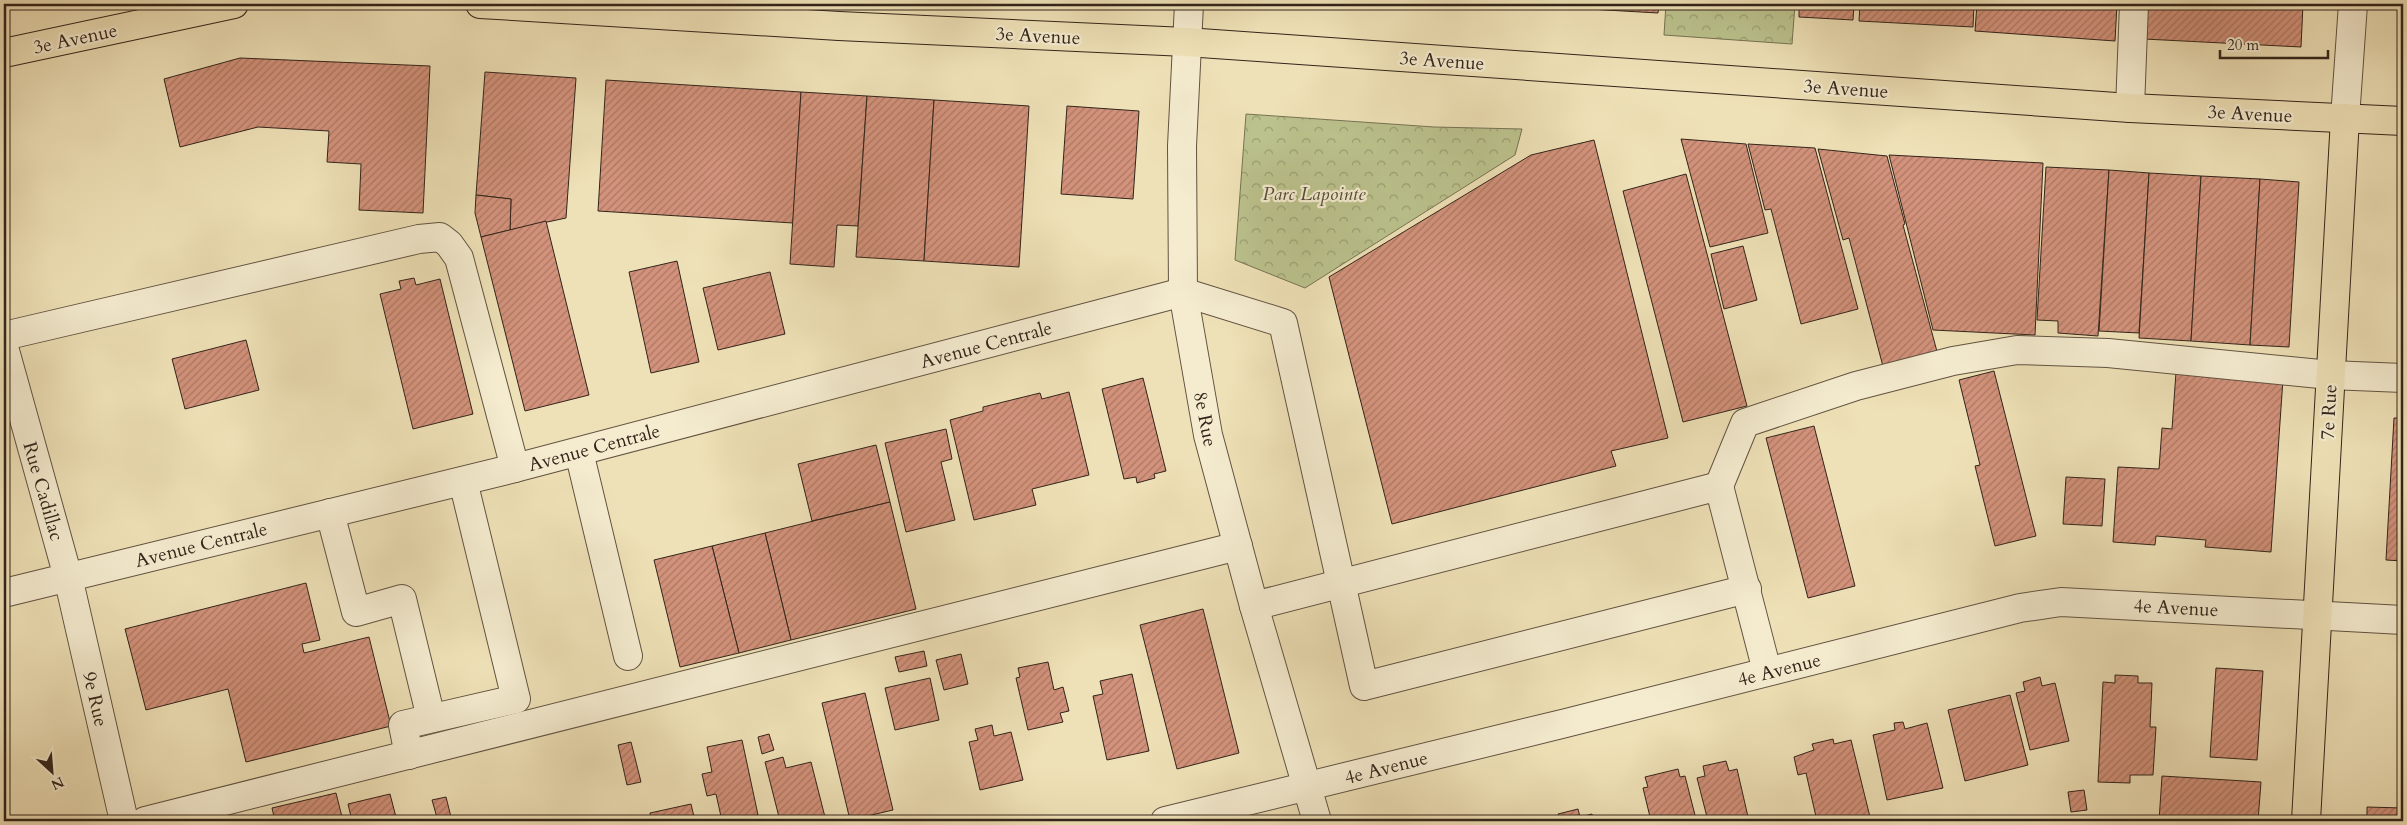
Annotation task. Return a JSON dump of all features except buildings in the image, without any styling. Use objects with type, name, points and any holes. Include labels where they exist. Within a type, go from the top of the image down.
[{"type":"main road","name":"3e Avenue","points":[[4,53],[234,4]]},
{"type":"main road","name":"3e Avenue","points":[[480,4],[534,5],[839,26],[1186,42],[2130,108],[2403,121]]},
{"type":"main road","name":"7e Rue","points":[[2306,821],[2344,118]]},
{"type":"street","name":"8e Rue","points":[[1189,4],[1182,146],[1183,292],[1208,435],[1254,606],[1317,821]]},
{"type":"street","points":[[2130,108],[2134,4]]},
{"type":"street","name":"7e Rue","points":[[2344,118],[2353,4]]},
{"type":"street","points":[[4,336],[419,238],[440,237],[449,244],[459,258],[515,468]]},
{"type":"street","points":[[1183,292],[1283,323],[1364,686],[1746,589]]},
{"type":"street","name":"Avenue Centrale","points":[[4,593],[579,452],[1183,292]]},
{"type":"street","name":"Rue Cadillac","points":[[4,347],[68,577]]},
{"type":"street","points":[[1766,672],[1719,486],[1745,423],[1856,386],[1953,361],[2016,350],[2108,353],[2330,375],[2403,378]]},
{"type":"street","points":[[579,452],[628,656]]},
{"type":"street","points":[[409,755],[403,725],[516,699],[463,481]]},
{"type":"street","points":[[1254,606],[1719,486]]},
{"type":"street","points":[[330,513],[356,612],[402,599],[431,718]]},
{"type":"street","points":[[145,821],[1238,546]]},
{"type":"street","name":"9e Rue","points":[[68,577],[124,821]]},
{"type":"street","name":"4e Avenue","points":[[1165,821],[2020,608],[2061,602],[2403,620]]},
{"type":"green space","points":[[1666,4],[1795,4],[1792,44],[1664,35]]},
{"type":"green space","name":"Parc Lapointe","points":[[1246,114],[1434,127],[1522,129],[1515,155],[1305,288],[1235,260]]}]
